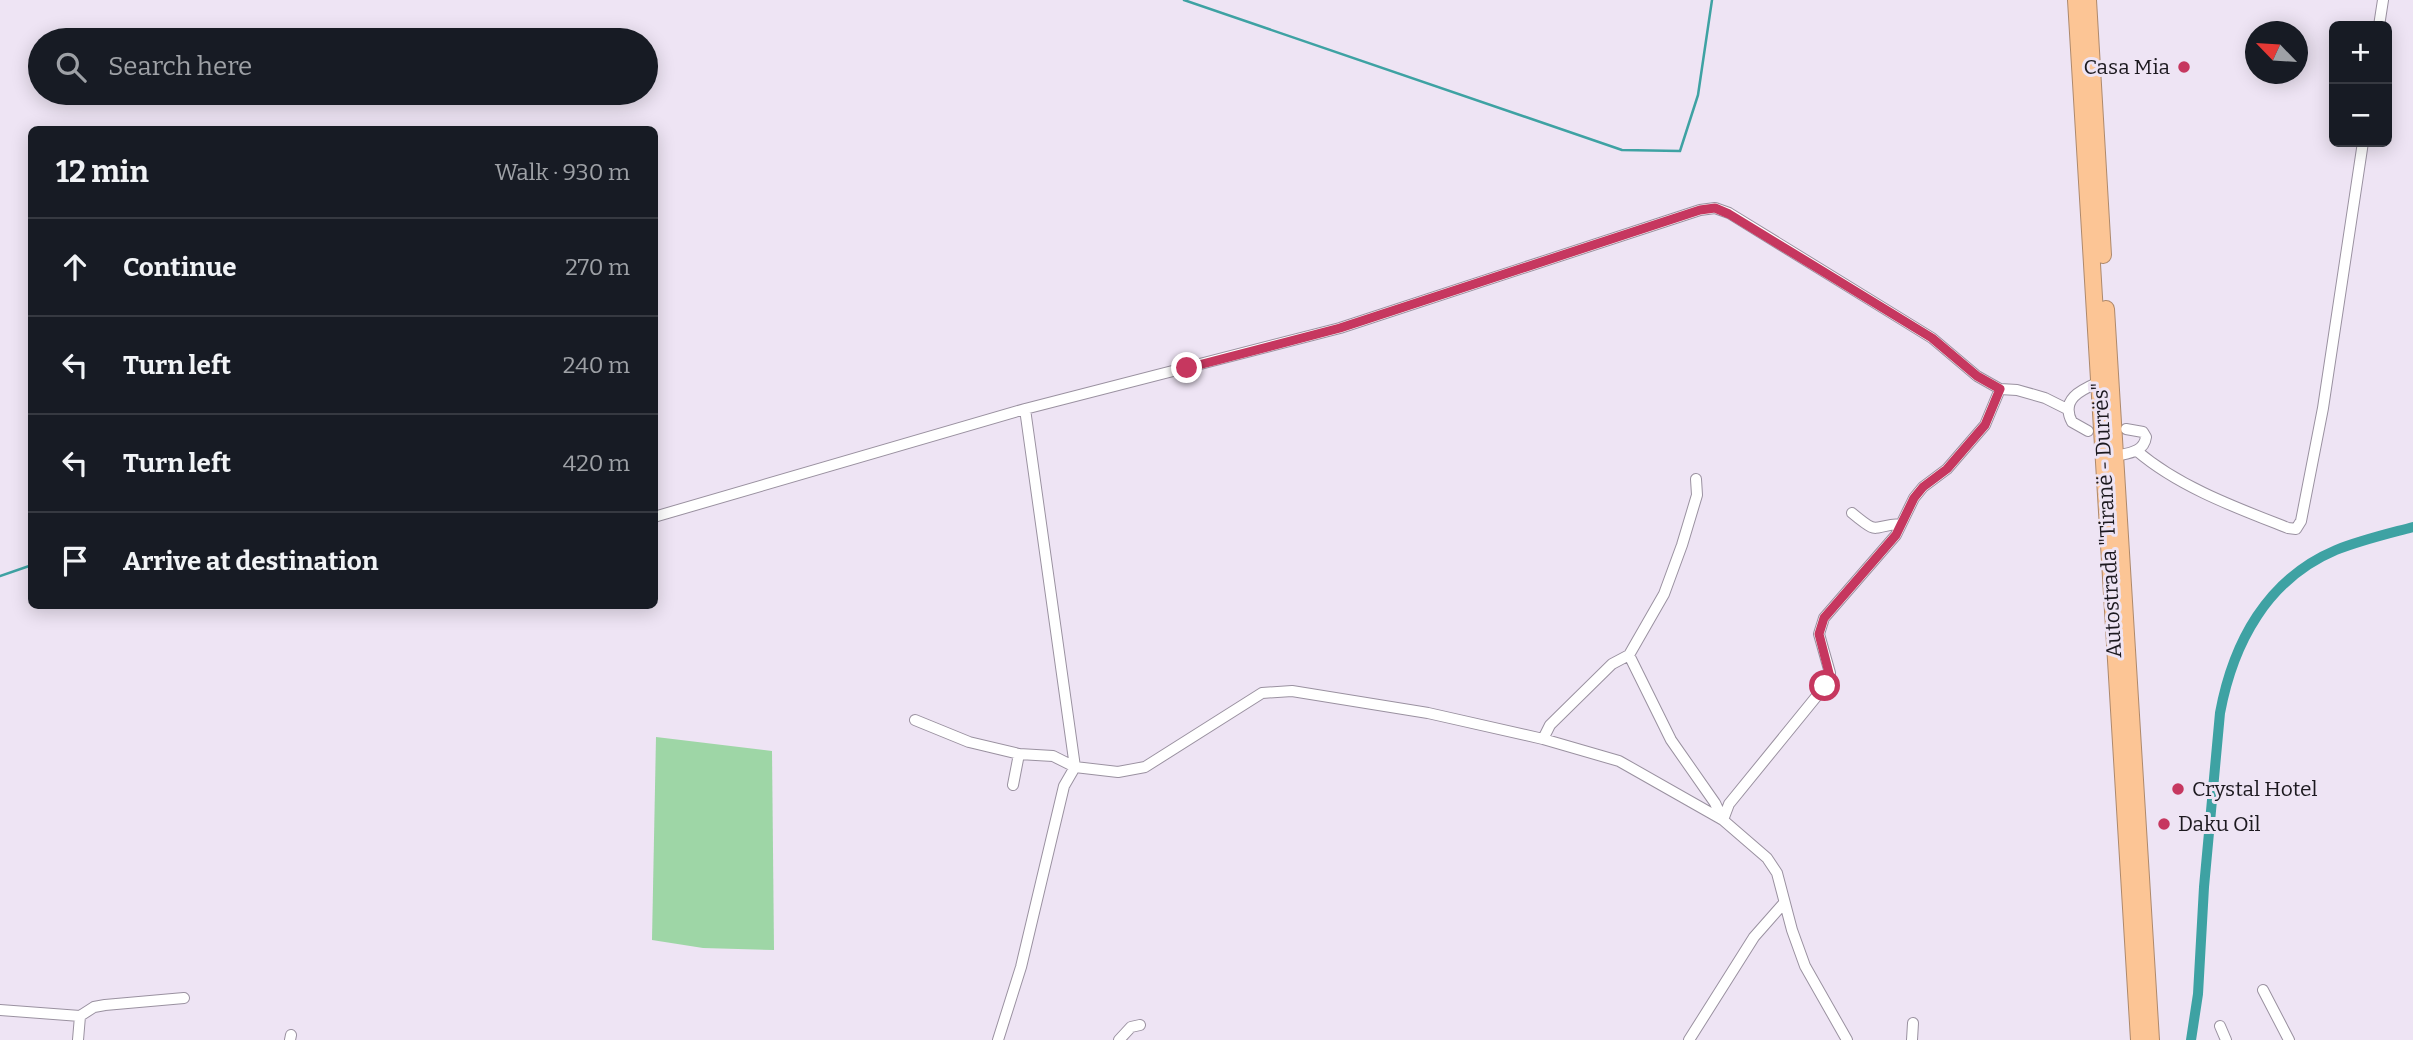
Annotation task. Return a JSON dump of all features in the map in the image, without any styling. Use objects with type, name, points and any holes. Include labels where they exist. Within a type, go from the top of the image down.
[{"type":"highway","name":"Autostrada \"Tiranë - Durrës\"","points":[[2076,0],[2139,1040]]},
{"type":"highway","name":"Autostrada \"Tiranë - Durrës\"","points":[[2088,0],[2151,1040]]},
{"type":"street","points":[[2380,21],[2383,0]]},
{"type":"street","points":[[2137,451],[2176,477],[2233,506],[2296,529],[2301,522],[2323,408],[2362,147]]},
{"type":"street","points":[[658,516],[1025,409],[1340,328],[1700,210],[1715,208],[1932,338],[1977,376],[2000,389],[2017,390],[2045,398],[2067,409]]},
{"type":"street","points":[[2088,430],[2071,422],[2067,409],[2071,399],[2079,391],[2099,382]]},
{"type":"street","points":[[1723,820],[1729,804],[1825,686],[1829,673],[1819,634],[1824,618],[1896,535],[1914,498],[1923,487],[1947,469],[1985,425],[2000,389]]},
{"type":"street","points":[[998,1040],[1021,967],[1064,786],[1074,767],[1025,409]]},
{"type":"street","points":[[2116,456],[2143,447],[2146,437],[2137,430],[2126,429]]},
{"type":"street","points":[[1544,739],[1550,725],[1612,664],[1629,655],[1664,594],[1697,495],[1696,479]]},
{"type":"street","points":[[1852,513],[1870,528],[1901,524]]},
{"type":"street","points":[[1629,655],[1671,740],[1715,803],[1723,820]]},
{"type":"street","points":[[915,720],[969,742],[1019,754],[1053,756],[1074,767],[1118,772],[1145,767],[1262,693],[1292,691],[1429,713],[1544,739],[1619,761],[1723,820],[1767,858],[1777,873],[1805,966],[1847,1040]]},
{"type":"street","points":[[1013,785],[1019,754]]},
{"type":"street","points":[[1689,1040],[1754,937],[1784,903]]},
{"type":"street","points":[[2263,990],[2289,1040]]},
{"type":"street","points":[[0,1010],[80,1016],[94,1007],[105,1005],[184,998]]},
{"type":"street","points":[[78,1040],[80,1016]]},
{"type":"street","points":[[1912,1040],[1913,1023]]},
{"type":"street","points":[[1119,1040],[1131,1027],[1140,1026]]},
{"type":"street","points":[[2220,1026],[2226,1040]]},
{"type":"green space","points":[[656,737],[772,751],[774,950],[703,948],[652,940]]},
{"type":"waterway","points":[[1184,0],[1622,150],[1680,151],[1698,95],[1712,0]]},
{"type":"waterway","points":[[2191,1040],[2198,994],[2204,887],[2220,713],[2226,687],[2244,638],[2272,596],[2312,562],[2364,540],[2413,527]]},
{"type":"waterway","points":[[0,576],[28,566]]},
{"type":"place","name":"Casa Mia","points":[[2184,67]]},
{"type":"place","name":"Crystal Hotel","points":[[2178,789]]},
{"type":"place","name":"Daku Oil","points":[[2164,824]]},
{"type":"route","points":[[1187,368],[1340,328],[1700,210],[1715,208],[1729,214],[1932,338],[1977,376],[2000,389],[1985,425],[1947,469],[1923,487],[1914,498],[1896,535],[1824,618],[1819,634],[1829,673],[1825,686]]}]
